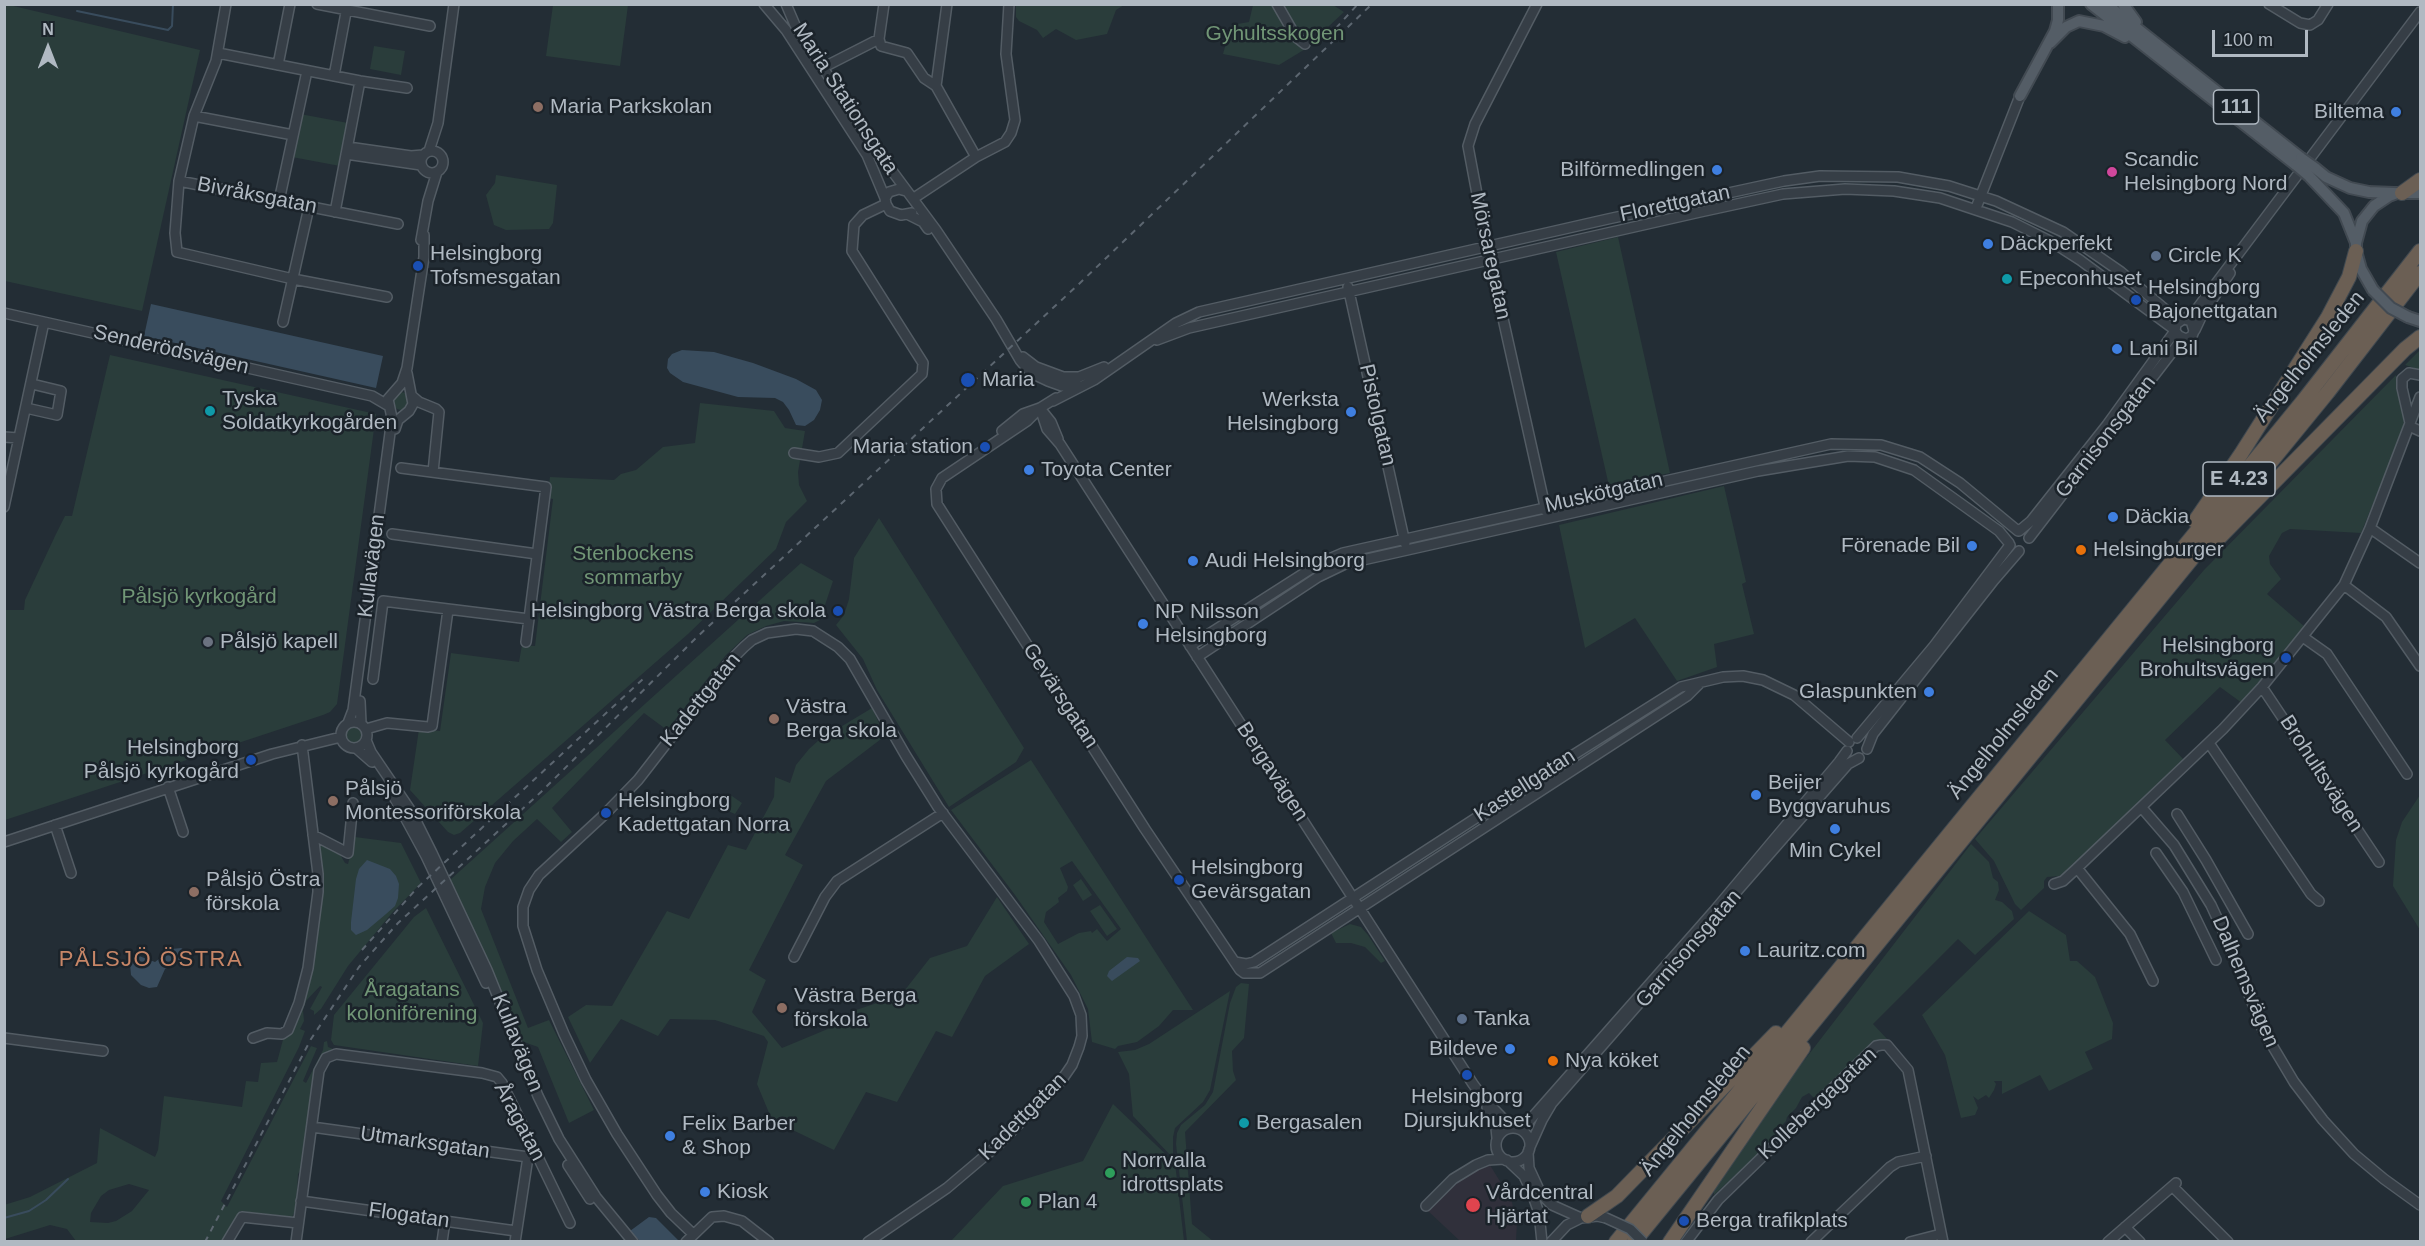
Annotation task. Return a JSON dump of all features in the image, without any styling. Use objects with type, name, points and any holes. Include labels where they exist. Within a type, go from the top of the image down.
[{"type":"highway","points":[[2399,193],[2421,180]]},
{"type":"highway","points":[[2111,636],[2134,600],[2195,521],[2241,454],[2338,299],[2349,277],[2356,247]]},
{"type":"highway","name":"Ängelholmsleden","points":[[1616,1242],[2303,400],[2421,251]]},
{"type":"highway","name":"Ängelholmsleden","points":[[1634,1242],[2320,401],[2421,273]]},
{"type":"highway","points":[[2176,578],[2206,551],[2405,349],[2421,337]]},
{"type":"highway","points":[[1670,1242],[1794,1059],[1858,975],[1870,953]]},
{"type":"highway","points":[[1584,1217],[1617,1196],[1806,1001],[1833,977]]},
{"type":"main road","points":[[2020,96],[2050,43],[2058,20],[2058,4]]},
{"type":"main road","name":"111","points":[[2091,4],[2312,172],[2348,219],[2361,269],[2373,290],[2391,308],[2408,318],[2421,321]]},
{"type":"main road","name":"111","points":[[2106,4],[2299,162]]},
{"type":"main road","points":[[2123,4],[2136,22],[2171,55]]},
{"type":"main road","points":[[2050,43],[2073,23],[2079,21],[2094,23],[2121,35],[2187,79]]},
{"type":"main road","name":"111","points":[[2312,172],[2350,188],[2369,192],[2421,193]]},
{"type":"main road","points":[[2356,247],[2362,221],[2370,210],[2381,200],[2399,193]]},
{"type":"street","points":[[226,4],[218,53],[194,116],[179,181],[175,221],[177,252],[293,279],[387,297]]},
{"type":"street","points":[[278,65],[291,4]]},
{"type":"street","points":[[317,4],[347,7],[430,26]]},
{"type":"street","name":"Kullavägen","points":[[428,201],[425,160],[438,123],[454,4]]},
{"type":"street","name":"Maria Stationsgata","points":[[764,4],[786,30],[867,155],[885,201],[894,213],[909,215],[923,222],[960,268]]},
{"type":"street","name":"Maria Stationsgata","points":[[786,4],[796,27],[878,152],[936,230],[1020,360],[1031,373],[1062,381],[1080,381]]},
{"type":"street","points":[[884,4],[879,39],[881,46],[907,52],[924,78],[936,86],[976,157]]},
{"type":"street","points":[[936,86],[948,4]]},
{"type":"street","points":[[909,215],[915,202],[976,157],[1005,142],[1014,126],[1013,98],[1006,54],[1008,4]]},
{"type":"street","points":[[1277,4],[1296,37],[1305,44]]},
{"type":"street","name":"Mörsaregatan","points":[[1537,4],[1470,136],[1468,155],[1548,519]]},
{"type":"street","points":[[2269,4],[2300,23],[2310,25],[2318,20],[2328,4]]},
{"type":"street","name":"Garnisonsgatan","points":[[1514,1128],[1529,1121],[1707,919],[1934,646],[2009,544],[2011,535],[2031,520],[2107,425],[2175,331],[2178,322],[2196,310],[2253,232],[2403,38],[2419,14],[2420,4]]},
{"type":"street","points":[[334,76],[347,7]]},
{"type":"street","points":[[828,64],[879,39]]},
{"type":"street","points":[[218,53],[407,88]]},
{"type":"street","points":[[279,201],[307,71]]},
{"type":"street","points":[[335,212],[360,81]]},
{"type":"street","points":[[1976,208],[2020,96]]},
{"type":"street","points":[[194,116],[293,135]]},
{"type":"street","name":"Kullavägen","points":[[438,123],[444,163],[437,172],[428,201],[424,235],[425,252],[407,368],[402,383],[388,399],[392,418],[353,710],[348,723],[342,730],[341,737],[346,746],[356,748],[366,756],[388,786],[426,856],[492,998],[551,1136],[578,1183],[626,1242]]},
{"type":"street","points":[[347,151],[425,160],[435,151],[441,154]]},
{"type":"street","points":[[425,160],[431,173],[437,172]]},
{"type":"street","name":"Florettgatan","points":[[1053,401],[1068,394],[1080,381],[1147,344],[1176,323],[1199,312],[1784,181],[1820,176],[1899,177],[1949,186],[2020,210],[2063,232],[2121,272],[2171,314],[2184,319]]},
{"type":"street","name":"Bivråksgatan","points":[[179,181],[398,224]]},
{"type":"street","name":"Florettgatan","points":[[1147,344],[1189,328],[1490,259],[1762,199],[1808,191],[1845,189],[1894,191],[1940,198],[1976,208],[2012,222],[2052,242],[2175,331]]},
{"type":"street","name":"Maria Stationsgata","points":[[885,201],[893,190],[906,191]]},
{"type":"street","points":[[794,453],[819,457],[838,453],[922,374],[923,363],[852,250],[854,225],[885,201]]},
{"type":"street","points":[[283,322],[309,207]]},
{"type":"street","name":"Garnisonsgatan","points":[[1529,1150],[1552,1103],[1848,764],[1864,755],[1873,734],[1999,573],[2019,551],[2027,547],[2029,538],[2179,343],[2192,336],[2202,315],[2242,255],[2253,232]]},
{"type":"street","name":"Pistolgatan","points":[[1346,278],[1407,551]]},
{"type":"street","name":"Senderödsvägen","points":[[4,313],[372,396],[390,407]]},
{"type":"street","points":[[2184,319],[2193,323],[2194,331]]},
{"type":"street","points":[[4,507],[44,322]]},
{"type":"street","points":[[2175,331],[2180,338],[2186,339]]},
{"type":"street","name":"Kullavägen","points":[[407,368],[413,404],[398,420],[394,431],[359,711],[366,740],[371,752],[411,811],[432,853],[487,970],[538,1096],[559,1139],[596,1197],[633,1242]]},
{"type":"street","points":[[2410,425],[2402,381],[2407,374],[2421,375]]},
{"type":"street","points":[[1053,401],[1062,381]]},
{"type":"street","points":[[26,408],[57,415],[61,391],[32,384]]},
{"type":"street","points":[[393,392],[403,389],[427,407]]},
{"type":"street","name":"Senderödsvägen","points":[[372,396],[393,392]]},
{"type":"street","points":[[2054,885],[2077,868],[2209,743],[2262,687],[2344,585],[2370,528],[2421,397]]},
{"type":"street","name":"Gevärsgatan","points":[[1053,401],[1014,420],[993,442],[940,480],[936,492],[939,508],[1145,829],[1235,962]]},
{"type":"street","points":[[390,407],[397,413],[427,407],[436,409],[440,417],[433,472]]},
{"type":"street","name":"Bergavägen","points":[[1040,408],[1051,422],[1060,444],[1484,1099],[1496,1128],[1497,1140]]},
{"type":"street","points":[[2410,425],[2421,430]]},
{"type":"street","points":[[4,437],[19,438]]},
{"type":"street","name":"Muskötgatan","points":[[1190,646],[1325,560],[1343,553],[1819,446],[1872,443],[1905,452],[1933,464],[2019,531]]},
{"type":"street","name":"Muskötgatan","points":[[1197,657],[1331,570],[1354,562],[1758,471],[1848,456],[1886,460],[1914,470],[2000,531],[2009,544]]},
{"type":"street","points":[[401,468],[546,487],[526,642]]},
{"type":"street","points":[[2370,528],[2421,563]]},
{"type":"street","points":[[2019,531],[2029,538]]},
{"type":"street","points":[[392,534],[537,554]]},
{"type":"street","points":[[2009,544],[2014,550],[2019,551]]},
{"type":"street","points":[[2344,585],[2386,617],[2421,666]]},
{"type":"street","name":"Kullavägen","points":[[373,679],[383,601],[448,610]]},
{"type":"street","points":[[348,723],[364,726],[387,723],[428,728],[432,726],[448,610],[529,619]]},
{"type":"street","name":"Kadettgatan","points":[[693,1234],[663,1204],[617,1134],[564,1034],[537,970],[523,926],[523,907],[529,890],[539,875],[638,780],[732,659],[752,640],[775,631],[813,631],[845,653],[857,669],[906,756],[943,813],[1026,924],[1071,990],[1081,1015],[1082,1036],[1077,1055],[1068,1073],[999,1144],[947,1188],[868,1242]]},
{"type":"street","points":[[2303,637],[2327,654],[2407,774]]},
{"type":"street","name":"Kastellgatan","points":[[1354,897],[1682,687],[1723,677],[1743,676],[1778,686],[1794,694],[1851,744]]},
{"type":"street","name":"Kastellgatan","points":[[1360,908],[1687,696],[1700,683]]},
{"type":"street","name":"Brohultsvägen","points":[[2262,687],[2379,862]]},
{"type":"street","points":[[4,842],[302,745],[341,737]]},
{"type":"street","points":[[356,748],[366,740]]},
{"type":"street","points":[[1859,758],[1851,757],[1851,744],[1864,742],[1867,749]]},
{"type":"street","points":[[2209,743],[2311,894],[2319,901]]},
{"type":"street","points":[[253,1038],[267,1033],[282,1034],[288,1030],[304,987],[318,892],[302,745]]},
{"type":"street","points":[[168,787],[183,832]]},
{"type":"street","points":[[313,835],[348,853],[353,803]]},
{"type":"street","name":"Dalhemsvägen","points":[[2142,808],[2174,845],[2199,883],[2229,944],[2263,1030],[2294,1082],[2323,1120],[2354,1154],[2421,1205]]},
{"type":"street","points":[[794,957],[825,897],[837,881],[943,813]]},
{"type":"street","name":"Dalhemsvägen","points":[[2177,814],[2248,934]]},
{"type":"street","points":[[55,825],[71,873]]},
{"type":"street","points":[[2174,845],[2189,835]]},
{"type":"street","name":"Dalhemsvägen","points":[[2156,854],[2183,892],[2216,960]]},
{"type":"street","points":[[2077,868],[2130,934],[2153,981]]},
{"type":"street","points":[[2183,892],[2199,883]]},
{"type":"street","points":[[1235,962],[1246,964],[1254,962],[1354,897]]},
{"type":"street","points":[[1235,962],[1244,973],[1260,973],[1360,908]]},
{"type":"street","points":[[4,1038],[103,1051]]},
{"type":"street","name":"Kollebergagatan","points":[[1686,1242],[1718,1200],[1878,1045],[1887,1046],[1908,1070],[1942,1238]]},
{"type":"street","name":"Åragatan","points":[[312,1127],[320,1071],[328,1056],[352,1055],[483,1073],[497,1077],[502,1083],[532,1155],[570,1223]]},
{"type":"street","name":"Bergavägen","points":[[1484,1099],[1514,1128]]},
{"type":"street","points":[[296,1242],[312,1127]]},
{"type":"street","name":"Utmarksgatan","points":[[312,1127],[532,1155]]},
{"type":"street","points":[[1476,1165],[1503,1131],[1514,1128],[1523,1131],[1528,1137],[1529,1168],[1541,1194],[1552,1206],[1584,1217],[1606,1218],[1630,1229],[1643,1242]]},
{"type":"street","points":[[1497,1140],[1497,1151],[1524,1176],[1532,1192],[1539,1214],[1542,1242]]},
{"type":"street","points":[[1426,1206],[1453,1179],[1476,1165],[1488,1160],[1521,1160],[1529,1150]]},
{"type":"street","points":[[515,1236],[532,1155]]},
{"type":"street","points":[[1811,1242],[1890,1167],[1898,1162],[1926,1156]]},
{"type":"street","points":[[2108,1242],[2174,1185],[2228,1242]]},
{"type":"street","name":"Flogatan","points":[[301,1201],[445,1221],[515,1236]]},
{"type":"street","points":[[686,1242],[712,1217],[727,1216],[742,1221],[769,1242]]},
{"type":"street","points":[[227,1242],[242,1217],[298,1223]]},
{"type":"street","points":[[1551,1242],[1567,1225],[1584,1217]]},
{"type":"street","points":[[442,1242],[445,1221]]},
{"type":"street","points":[[2125,1227],[2140,1242]]},
{"type":"street","points":[[1910,1242],[1942,1238]]},
{"type":"shaded area","name":"Vårdcentral Hjärtat","points":[[1488,1162],[1511,1199],[1517,1222],[1516,1241],[1460,1241],[1428,1211],[1450,1188]]},
{"type":"green space","points":[[5,4],[200,50],[142,311],[5,281]]},
{"type":"green space","points":[[1016,4],[1124,5],[1116,10],[1107,34],[1076,40],[1056,29],[1043,38],[1037,30],[1019,21],[1016,17]]},
{"type":"green space","points":[[553,5],[628,5],[620,66],[546,56]]},
{"type":"green space","name":"Gyhultsskogen","points":[[1253,5],[1333,5],[1344,12],[1310,42],[1307,48],[1279,65],[1223,54],[1231,25],[1249,22]]},
{"type":"green space","points":[[374,46],[405,51],[401,75],[370,69]]},
{"type":"green space","points":[[300,114],[348,123],[340,166],[292,157]]},
{"type":"green space","points":[[496,175],[557,185],[553,223],[549,229],[506,230],[494,225],[486,195],[495,183]]},
{"type":"green space","points":[[1618,237],[1670,473],[1609,486],[1556,252]]},
{"type":"green space","points":[[2420,350],[2420,370],[2405,365]]},
{"type":"green space","name":"Pålsjö kyrkogård","points":[[110,355],[376,414],[337,704],[330,712],[323,715],[5,820],[5,610],[24,610],[25,600],[65,516],[72,516]]},
{"type":"green space","points":[[2396,375],[2404,421],[2403,430],[2361,533],[2290,529],[2282,533],[2269,556],[2270,564],[2281,579],[2267,594],[2305,627],[2242,703],[2220,687],[2165,740],[2185,761],[2069,871],[2059,876],[2047,877],[2044,881],[2044,888],[2021,910],[2015,904],[1994,861],[1975,839],[2204,570]]},
{"type":"green space","points":[[401,392],[407,395],[410,401],[407,407],[401,410],[395,407],[392,401],[395,395]]},
{"type":"green space","name":"Stenbockens sommarby","points":[[700,403],[774,411],[785,428],[805,431],[798,472],[799,485],[807,501],[786,522],[776,549],[688,634],[460,833],[454,835],[448,832],[410,790],[419,729],[440,731],[451,653],[519,662],[522,645],[535,646],[553,499],[547,498],[550,477],[614,480],[621,474],[636,470],[663,447],[695,443]]},
{"type":"green space","points":[[1724,486],[1746,582],[1742,584],[1754,634],[1714,644],[1717,667],[1677,681],[1635,618],[1585,648],[1559,525]]},
{"type":"green space","points":[[879,518],[1024,748],[1016,762],[949,807],[877,690],[863,659],[836,625],[844,615],[849,599],[854,558]]},
{"type":"green space","points":[[801,563],[833,581],[820,620],[814,623],[784,621],[747,635],[726,655],[667,730],[644,713],[552,808],[572,832],[561,842],[537,819],[513,841],[495,863],[485,887],[481,909],[528,1028],[549,1020],[594,1110],[569,1123],[538,1047],[521,1041],[450,880]]},
{"type":"green space","points":[[872,708],[885,736],[826,781],[785,855],[803,865],[749,970],[766,980],[752,1012],[782,1048],[847,1021],[856,1010],[901,995],[930,958],[967,946],[997,897],[1029,944],[985,976],[952,1037],[936,1031],[897,1102],[866,1092],[834,1150],[772,1120],[757,1084],[768,1042],[764,1036],[715,1020],[670,1019],[658,1036],[621,1019],[590,1063],[568,1017],[586,1005],[612,1006],[667,911],[689,919],[728,845],[746,850],[774,797],[775,777],[790,783],[796,765],[809,749],[819,740]]},
{"type":"green space","points":[[350,725],[358,725],[364,731],[364,739],[358,745],[350,745],[344,739],[344,731]]},
{"type":"green space","points":[[1031,760],[1193,1010],[1173,1010],[1159,1026],[1137,1042],[1118,1046],[1115,1049],[1092,1042],[1088,1009],[1071,975],[951,810]],"holes":[[[1072,861],[1121,929],[1107,941],[1097,929],[1092,933],[1091,931],[1079,933],[1058,944],[1044,922],[1046,912],[1059,902],[1058,898],[1067,891],[1068,887],[1060,868]]]},
{"type":"green space","points":[[729,794],[742,803],[735,814],[721,808]]},
{"type":"green space","points":[[2420,795],[2420,930],[2393,886],[2396,840],[2402,822]]},
{"type":"green space","points":[[355,837],[401,843],[421,883],[392,913],[348,966],[321,1009],[314,1015],[314,1011],[310,1009],[322,987],[320,986],[306,1001],[303,1010],[304,1021],[300,1029],[305,1031],[299,1047],[221,1201],[227,1207],[311,1046],[317,1048],[303,1081],[306,1083],[323,1050],[324,1042],[327,1041],[328,1047],[333,1049],[320,1058],[314,1075],[303,1167],[298,1174],[296,1209],[292,1217],[240,1211],[223,1241],[76,1241],[67,1229],[50,1225],[5,1239],[4,1205],[30,1197],[97,1163],[100,1128],[155,1157],[158,1150],[164,1096],[242,1107],[246,1081],[258,1082],[261,1063],[277,1062],[284,1036],[290,1033],[307,993],[311,971],[318,843],[338,851],[348,864]],"holes":[[[129,1184],[149,1190],[132,1211],[116,1221],[90,1222],[91,1213],[101,1196],[109,1190]]]},
{"type":"green space","points":[[1971,844],[1989,862],[1993,878],[1998,882],[1999,890],[1995,900],[2002,902],[2012,911],[2014,919],[1975,955],[1958,939],[1873,1024],[1889,1041],[1874,1042],[1815,1099],[1809,1093],[1802,1097],[1796,1108],[1775,1133],[1776,1137],[1714,1195],[1714,1191],[1796,1071]]},
{"type":"green space","points":[[1081,879],[1092,895],[1083,901],[1073,885]]},
{"type":"green space","points":[[1100,905],[1117,929],[1107,936],[1090,911]]},
{"type":"green space","name":"Åragatans koloniförening","points":[[426,908],[483,1023],[478,1066],[334,1045],[331,1040],[334,1015],[414,917]]},
{"type":"green space","points":[[2029,911],[2066,935],[2070,961],[2077,961],[2095,977],[2113,1023],[2112,1039],[2085,1052],[2093,1069],[2049,1091],[2040,1075],[2002,1094],[2002,1081],[1994,1081],[1996,1084],[1989,1098],[1986,1095],[1978,1100],[1973,1096],[1978,1108],[1975,1115],[1961,1118],[1945,1055],[1922,1015]]},
{"type":"green space","points":[[1350,924],[1361,927],[1385,961],[1381,963],[1365,947],[1351,943],[1336,943],[1331,933]]},
{"type":"green space","points":[[1241,983],[1249,984],[1244,1038],[1232,1051],[1236,1080],[1185,1132],[1192,1224],[1213,1241],[1187,1241],[1176,1144],[1177,1133],[1181,1125],[1205,1105],[1213,1092],[1230,1003],[1236,987]]},
{"type":"green space","points":[[1230,991],[1210,1090],[1203,1102],[1175,1128],[1173,1158],[1133,1116],[1129,1074],[1118,1052],[1135,1050],[1149,1044]]},
{"type":"green space","name":"Norrvalla idrottsplats","points":[[1113,1104],[1175,1163],[1184,1241],[951,1241],[1003,1186],[1083,1161]]},
{"type":"water","points":[[151,304],[383,356],[376,388],[144,336]]},
{"type":"water","points":[[682,350],[714,352],[796,379],[816,390],[822,400],[820,410],[814,420],[805,426],[796,425],[783,402],[775,398],[738,397],[683,382],[667,368],[668,359],[672,354]]},
{"type":"water","points":[[367,860],[390,869],[396,876],[399,884],[398,898],[395,906],[386,914],[367,930],[356,935],[351,930],[351,922],[356,879],[359,869]]},
{"type":"water","points":[[181,948],[186,951],[187,958],[165,969],[157,987],[149,988],[141,985],[131,975],[130,964],[134,957],[139,956],[155,962],[172,949]]},
{"type":"water","points":[[1127,957],[1138,958],[1140,961],[1112,981],[1107,976],[1109,971]]},
{"type":"water","points":[[649,1217],[656,1218],[678,1240],[640,1241],[630,1231]]},
{"type":"waterway","points":[[77,11],[168,30],[172,26],[173,4]]},
{"type":"waterway","points":[[4,1218],[29,1211],[46,1200],[68,1179]]},
{"type":"railway","points":[[1336,28],[1358,4]]},
{"type":"railway","points":[[205,1242],[311,1039],[359,967],[398,923],[541,792],[697,637],[1080,283],[1372,4]]},
{"type":"railway","points":[[362,950],[418,887],[643,679]]},
{"type":"place","name":"Maria Parkskolan","points":[[538,107]]},
{"type":"place","name":"Biltema","points":[[2396,112]]},
{"type":"place","name":"Bilförmedlingen","points":[[1717,170]]},
{"type":"place","name":"Scandic Helsingborg Nord","points":[[2112,172]]},
{"type":"place","name":"Däckperfekt","points":[[1988,244]]},
{"type":"place","name":"Circle K","points":[[2156,256]]},
{"type":"place","name":"Helsingborg Tofsmesgatan","points":[[418,266]]},
{"type":"place","name":"Epeconhuset","points":[[2007,279]]},
{"type":"place","name":"Helsingborg Bajonettgatan","points":[[2136,300]]},
{"type":"place","name":"Lani Bil","points":[[2117,349]]},
{"type":"place","name":"Maria","points":[[968,380]]},
{"type":"place","name":"Tyska Soldatkyrkogården","points":[[210,411]]},
{"type":"place","name":"Werksta Helsingborg","points":[[1351,412]]},
{"type":"place","name":"Maria station","points":[[985,447]]},
{"type":"place","name":"Toyota Center","points":[[1029,470]]},
{"type":"place","name":"Däckia","points":[[2113,517]]},
{"type":"place","name":"Förenade Bil","points":[[1972,546]]},
{"type":"place","name":"Helsingburger","points":[[2081,550]]},
{"type":"place","name":"Audi Helsingborg","points":[[1193,561]]},
{"type":"place","name":"Helsingborg Västra Berga skola","points":[[838,611]]},
{"type":"place","name":"NP Nilsson Helsingborg","points":[[1143,624]]},
{"type":"place","name":"Pålsjö kapell","points":[[208,642]]},
{"type":"place","name":"Helsingborg Brohultsvägen","points":[[2286,658]]},
{"type":"place","name":"Glaspunkten","points":[[1929,692]]},
{"type":"place","name":"Västra Berga skola","points":[[774,719]]},
{"type":"place","name":"Helsingborg Pålsjö kyrkogård","points":[[251,760]]},
{"type":"place","name":"Beijer Byggvaruhus","points":[[1756,795]]},
{"type":"place","name":"Pålsjö Montessoriförskola","points":[[333,801]]},
{"type":"place","name":"Helsingborg Kadettgatan Norra","points":[[606,813]]},
{"type":"place","name":"Min Cykel","points":[[1835,829]]},
{"type":"place","name":"Helsingborg Gevärsgatan","points":[[1179,880]]},
{"type":"place","name":"Pålsjö Östra förskola","points":[[194,892]]},
{"type":"place","name":"Lauritz.com","points":[[1745,951]]},
{"type":"place","name":"Västra Berga förskola","points":[[782,1008]]},
{"type":"place","name":"Tanka","points":[[1462,1019]]},
{"type":"place","name":"Bildeve","points":[[1510,1049]]},
{"type":"place","name":"Nya köket","points":[[1553,1061]]},
{"type":"place","name":"Helsingborg Djursjukhuset","points":[[1467,1075]]},
{"type":"place","name":"Bergasalen","points":[[1244,1123]]},
{"type":"place","name":"Felix Barber & Shop","points":[[670,1136]]},
{"type":"place","name":"Norrvalla idrottsplats","points":[[1110,1173]]},
{"type":"place","name":"Kiosk","points":[[705,1192]]},
{"type":"place","name":"Plan 4","points":[[1026,1202]]},
{"type":"place","name":"Vårdcentral Hjärtat","points":[[1473,1205]]},
{"type":"place","name":"Berga trafikplats","points":[[1684,1221]]},
{"type":"district","name":"PÅLSJÖ ÖSTRA","points":[[151,960]]}]
